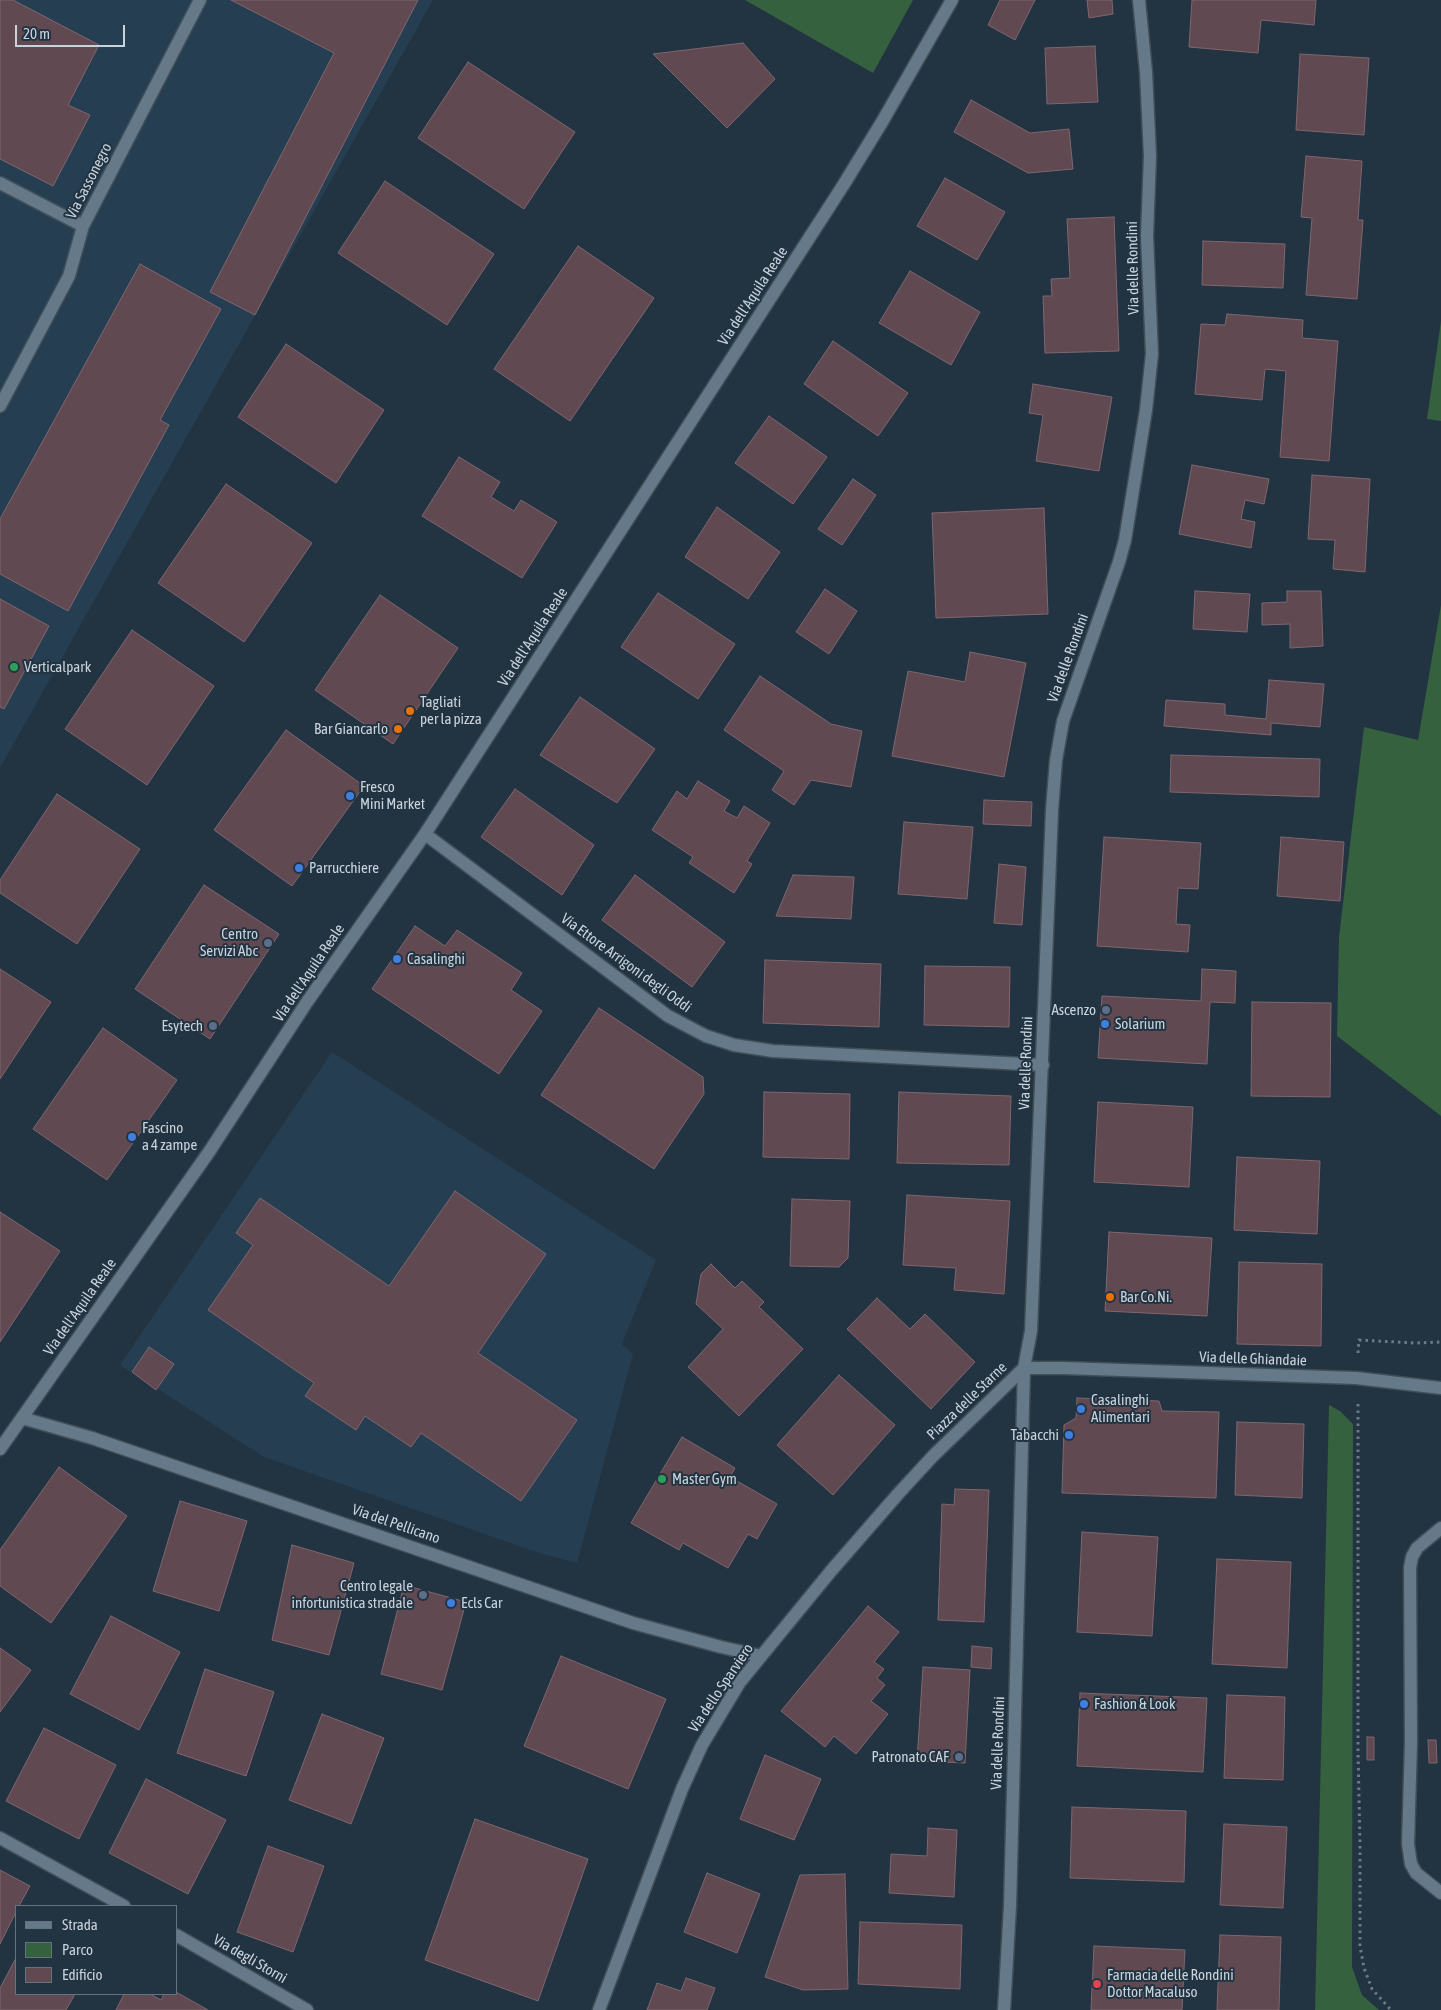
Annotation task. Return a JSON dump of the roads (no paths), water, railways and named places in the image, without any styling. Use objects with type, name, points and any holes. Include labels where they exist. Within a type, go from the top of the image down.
[{"type":"street","name":"Via Sassonegro","points":[[0,406],[69,276],[83,226],[200,0]]},
{"type":"street","name":"Via dell'Aquila Reale","points":[[0,1448],[209,1152],[307,1002],[425,834],[844,184],[888,114],[952,0]]},
{"type":"street","name":"Via delle Rondini","points":[[1031,1331],[1056,760],[1063,721],[1123,547],[1149,385],[1152,354],[1146,236],[1150,156],[1146,72],[1139,0]]},
{"type":"street","points":[[0,184],[83,226]]},
{"type":"street","name":"Via Ettore Arrigoni degli Oddi","points":[[425,834],[668,1016],[706,1036],[734,1045],[773,1050],[867,1057],[1043,1065]]},
{"type":"street","name":"Piazza delle Starne","points":[[1021,1476],[1024,1368],[1031,1331]]},
{"type":"street","name":"Piazza delle Starne","points":[[933,1456],[1024,1368],[1063,1368]]},
{"type":"street","name":"Via delle Ghiandaie","points":[[1063,1368],[1356,1378],[1441,1388]]},
{"type":"street","name":"Via del Pellicano","points":[[22,1418],[92,1438],[633,1622],[713,1645],[761,1656]]},
{"type":"street","name":"Via dello Sparviero","points":[[599,2010],[672,1814],[695,1759],[723,1709],[761,1656],[831,1571],[933,1456]]},
{"type":"street","name":"Via delle Rondini","points":[[1004,2010],[1010,1896],[1021,1476]]},
{"type":"street","points":[[1441,1528],[1417,1548],[1412,1557],[1410,1568],[1411,1742],[1408,1844],[1411,1864],[1416,1873],[1441,1893]]},
{"type":"street","points":[[0,1838],[122,1905]]},
{"type":"street","name":"Via degli Storni","points":[[178,1936],[306,2010]]},
{"type":"place","name":"Verticalpark","points":[[14,667]]},
{"type":"place","name":"Tagliati per la pizza","points":[[410,711]]},
{"type":"place","name":"Bar Giancarlo","points":[[398,729]]},
{"type":"place","name":"Fresco Mini Market","points":[[350,796]]},
{"type":"place","name":"Parrucchiere","points":[[299,868]]},
{"type":"place","name":"Centro Servizi Abc","points":[[268,943]]},
{"type":"place","name":"Casalinghi","points":[[397,959]]},
{"type":"place","name":"Ascenzo","points":[[1106,1010]]},
{"type":"place","name":"Solarium","points":[[1105,1024]]},
{"type":"place","name":"Esytech","points":[[213,1026]]},
{"type":"place","name":"Fascino a 4 zampe","points":[[132,1137]]},
{"type":"place","name":"Bar Co.Ni.","points":[[1110,1297]]},
{"type":"place","name":"Casalinghi Alimentari","points":[[1081,1409]]},
{"type":"place","name":"Tabacchi","points":[[1069,1435]]},
{"type":"place","name":"Master Gym","points":[[662,1479]]},
{"type":"place","name":"Centro legale infortunistica stradale","points":[[423,1595]]},
{"type":"place","name":"Ecls Car","points":[[451,1603]]},
{"type":"place","name":"Fashion & Look","points":[[1084,1704]]},
{"type":"place","name":"Patronato CAF","points":[[959,1757]]},
{"type":"place","name":"Farmacia delle Rondini Dottor Macaluso","points":[[1097,1984]]}]
